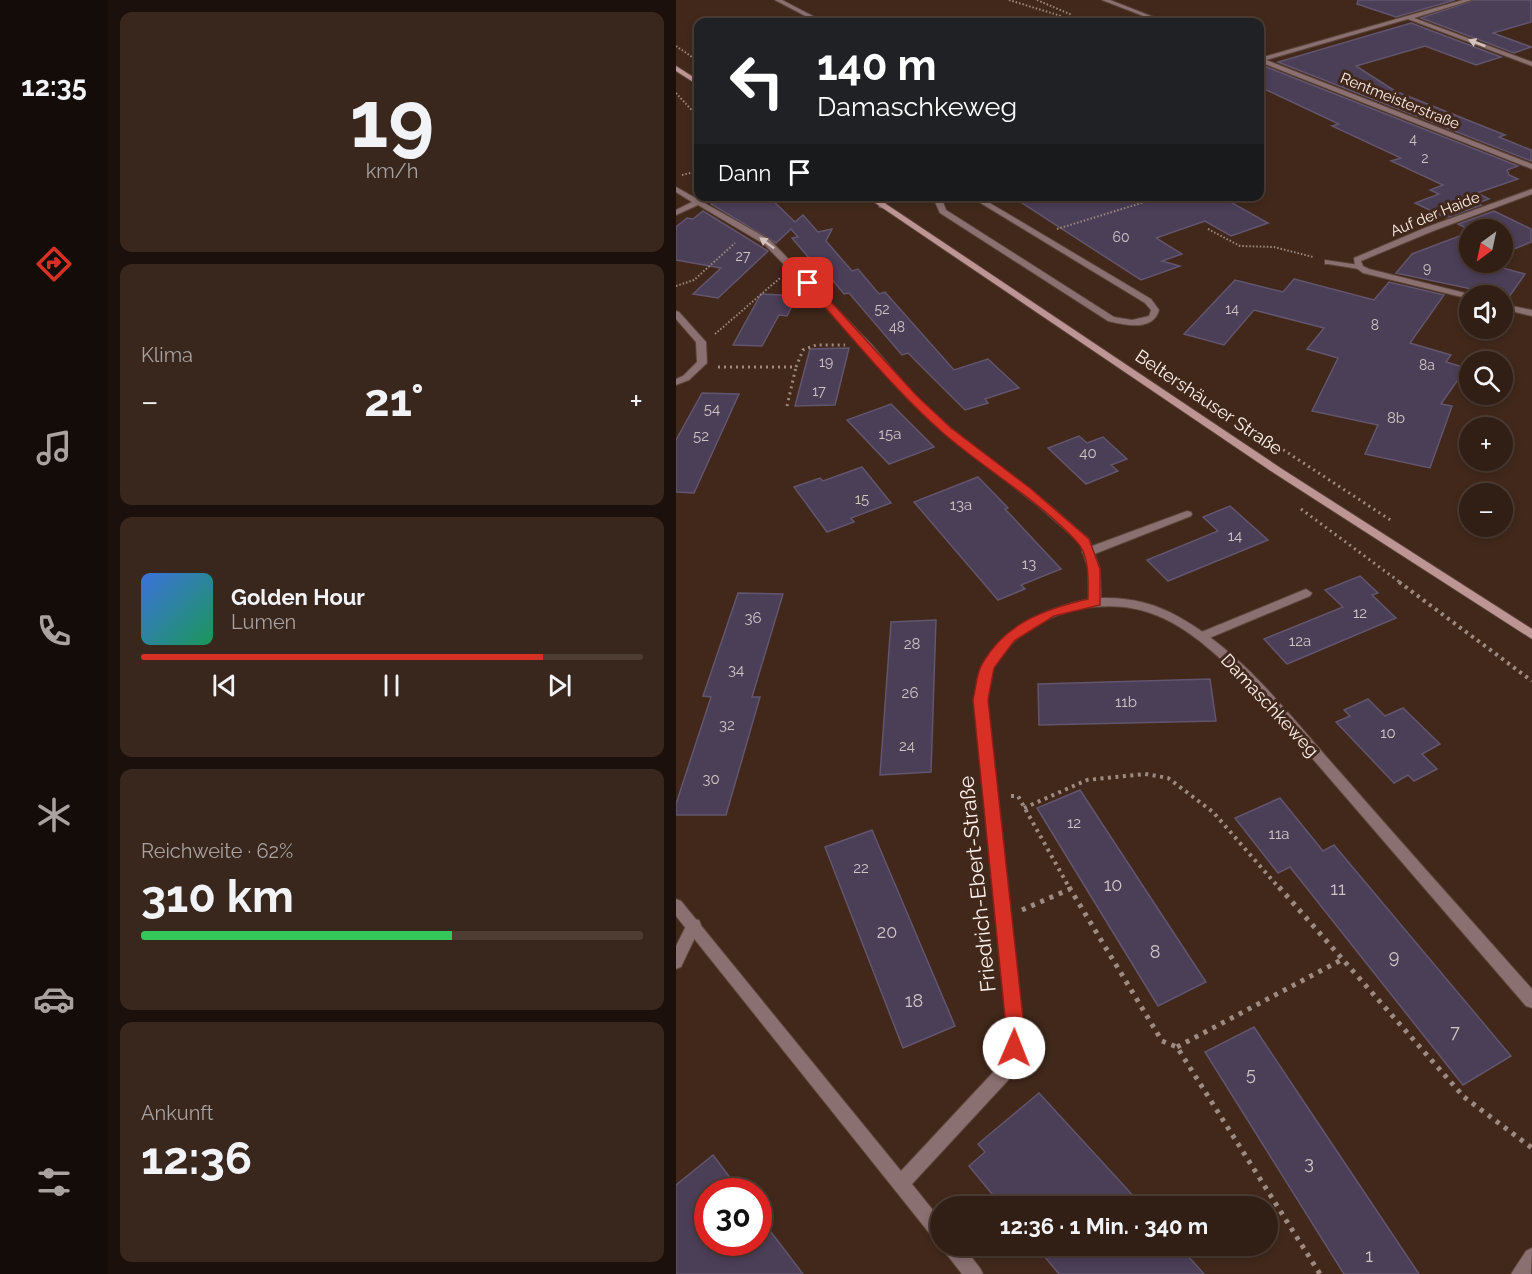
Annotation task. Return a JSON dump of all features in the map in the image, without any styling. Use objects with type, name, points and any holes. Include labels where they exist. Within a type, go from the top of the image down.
[{"type":"main road","points":[[676,68],[694,80]]},
{"type":"main road","name":"Beltershäuser Straße","points":[[875,201],[1531,636]]},
{"type":"street","points":[[778,0],[813,18]]},
{"type":"street","points":[[1105,0],[1152,18]]},
{"type":"street","points":[[1264,59],[1469,0]]},
{"type":"street","points":[[1409,18],[1531,64]]},
{"type":"street","name":"Rentmeisterstraße","points":[[1264,62],[1531,167]]},
{"type":"street","points":[[676,189],[694,200]]},
{"type":"street","name":"Auf der Haide","points":[[1359,267],[1357,260],[1430,229],[1531,191]]},
{"type":"street","points":[[882,201],[883,207]]},
{"type":"street","points":[[940,201],[939,207],[943,211],[1111,319],[1128,324],[1144,323],[1153,317],[1155,310],[1148,302],[981,201]]},
{"type":"street","points":[[676,213],[697,202],[767,242],[869,347],[912,398],[947,430],[1042,504],[1085,542],[1094,569],[1095,602]]},
{"type":"street","points":[[1328,262],[1359,267],[1373,274],[1459,294]]},
{"type":"street","points":[[1513,309],[1531,313]]},
{"type":"street","points":[[676,314],[702,342],[702,363],[686,378],[676,382]]},
{"type":"street","points":[[1088,552],[1187,514]]},
{"type":"street","points":[[1203,636],[1306,593]]},
{"type":"street","name":"Damaschkeweg","points":[[1095,602],[1132,604],[1161,612],[1203,636],[1254,682],[1531,1001]]},
{"type":"street","name":"Friedrich-Ebert-Straße","points":[[900,1184],[1006,1071],[1014,1048],[1015,1027],[981,700],[987,667],[1009,638],[1049,613],[1095,602]]},
{"type":"street","points":[[676,905],[694,924],[930,1221]]},
{"type":"street","points":[[676,962],[694,924]]},
{"type":"street","points":[[959,1256],[974,1274]]},
{"type":"street","points":[[1520,1274],[1531,1257]]},
{"type":"path","points":[[1009,0],[1061,16]]},
{"type":"path","points":[[1037,0],[1072,15]]},
{"type":"path","points":[[676,46],[694,58]]},
{"type":"path","points":[[676,93],[694,113]]},
{"type":"path","points":[[676,177],[694,172]]},
{"type":"path","points":[[1063,236],[1053,230],[1148,201]]},
{"type":"path","points":[[1208,229],[1240,246],[1274,247],[1328,262]]},
{"type":"path","points":[[676,286],[694,280],[728,246],[754,235]]},
{"type":"path","points":[[702,342],[724,329],[793,267]]},
{"type":"path","points":[[787,406],[796,367],[803,350],[816,345],[849,345],[862,350],[869,347]]},
{"type":"path","points":[[699,365],[796,367]]},
{"type":"path","points":[[1248,427],[1398,524]]},
{"type":"path","points":[[1386,572],[1531,681]]},
{"type":"path","points":[[1024,808],[1087,780],[1145,774],[1168,778],[1213,812],[1464,1097],[1531,1148]]},
{"type":"path","points":[[991,796],[1018,796],[1070,889],[1162,1041],[1177,1047],[1320,1274]]},
{"type":"path","points":[[1003,911],[1025,910],[1070,889]]},
{"type":"path","points":[[1177,1047],[1343,959]]},
{"type":"building","points":[[1358,0],[1455,0],[1396,17],[1357,4]]},
{"type":"building","points":[[1474,0],[1531,0],[1531,22],[1493,33],[1531,47],[1514,53],[1421,18]]},
{"type":"building","points":[[1411,23],[1501,57],[1476,65],[1425,46],[1356,66],[1395,91],[1505,135],[1499,137],[1531,150],[1531,161],[1278,62]]},
{"type":"building","points":[[1264,66],[1518,166],[1507,170],[1509,175],[1518,179],[1477,193],[1489,199],[1478,203],[1481,205],[1446,218],[1415,203],[1439,194],[1430,190],[1443,185],[1391,161],[1401,158],[1332,126],[1339,124],[1264,89]]},
{"type":"building","points":[[714,201],[773,201],[795,222],[803,215],[818,232],[832,229],[826,241],[852,271],[858,269],[879,294],[885,292],[954,370],[988,359],[1019,388],[985,399],[988,403],[965,410],[908,353],[902,355],[849,293],[844,294],[816,260],[814,264],[792,238],[798,237],[791,229],[776,243],[711,204]]},
{"type":"building","points":[[1019,201],[1229,201],[1268,223],[1231,236],[1205,221],[1156,238],[1182,254],[1162,261],[1180,266],[1141,280]]},
{"type":"building","points":[[703,211],[768,251],[718,298],[693,294],[721,268],[676,260],[676,227],[687,218],[693,219]]},
{"type":"building","points":[[1494,211],[1510,219],[1472,219]]},
{"type":"building","points":[[1513,220],[1531,229],[1531,242],[1513,249]]},
{"type":"building","points":[[1459,236],[1459,273],[1513,273],[1513,271],[1525,274],[1513,291],[1513,285],[1459,286],[1396,273],[1412,254]]},
{"type":"building","points":[[1294,279],[1374,300],[1389,282],[1444,295],[1410,343],[1451,355],[1446,362],[1459,366],[1459,378],[1441,404],[1452,406],[1430,468],[1365,454],[1378,425],[1312,411],[1338,358],[1307,349],[1324,328],[1254,310],[1224,345],[1184,334],[1235,280],[1283,292]]},
{"type":"building","points":[[761,294],[797,296],[787,316],[779,315],[762,346],[733,345]]},
{"type":"building","points":[[849,348],[835,405],[795,406],[810,349]]},
{"type":"building","points":[[702,393],[739,394],[694,493],[676,492],[676,440]]},
{"type":"building","points":[[891,404],[934,447],[889,464],[847,420]]},
{"type":"building","points":[[1079,436],[1087,443],[1103,437],[1127,459],[1111,465],[1118,471],[1086,484],[1048,448]]},
{"type":"building","points":[[862,467],[891,503],[851,518],[854,522],[827,532],[794,487],[820,478],[823,481]]},
{"type":"building","points":[[978,477],[1061,569],[1021,585],[1025,589],[998,600],[914,502]]},
{"type":"building","points":[[1230,506],[1268,540],[1168,581],[1147,560],[1218,531],[1203,517]]},
{"type":"building","points":[[1360,576],[1378,593],[1372,595],[1396,618],[1287,664],[1264,639],[1343,607],[1325,590]]},
{"type":"building","points":[[738,593],[783,594],[752,697],[760,697],[726,815],[676,815],[676,804],[711,697],[703,696]]},
{"type":"building","points":[[936,620],[931,772],[880,775],[891,622]]},
{"type":"building","points":[[1210,679],[1216,721],[1039,725],[1038,684]]},
{"type":"building","points":[[1368,699],[1385,716],[1403,708],[1440,744],[1422,754],[1437,769],[1414,781],[1408,775],[1394,783],[1336,722],[1350,716],[1344,710]]},
{"type":"building","points":[[1080,790],[1206,982],[1158,1006],[1037,808]]},
{"type":"building","points":[[1280,798],[1323,851],[1334,845],[1511,1056],[1463,1085],[1290,867],[1278,873],[1235,818]]},
{"type":"building","points":[[872,830],[955,1026],[903,1048],[825,847]]},
{"type":"building","points":[[1254,1027],[1419,1274],[1344,1274],[1205,1052]]},
{"type":"building","points":[[1039,1093],[1133,1196],[994,1196],[969,1166],[985,1152],[978,1144]]},
{"type":"building","points":[[713,1155],[730,1178],[694,1178],[694,1256],[772,1256],[772,1233],[803,1274],[676,1274],[676,1185]]},
{"type":"building","points":[[1044,1256],[1188,1256],[1204,1274],[1059,1274]]},
{"type":"route","points":[[808,283],[869,347],[912,398],[947,430],[1026,490],[1085,542],[1094,569],[1095,602],[1049,613],[1009,638],[987,667],[981,700],[1015,1027],[1014,1048]]}]
